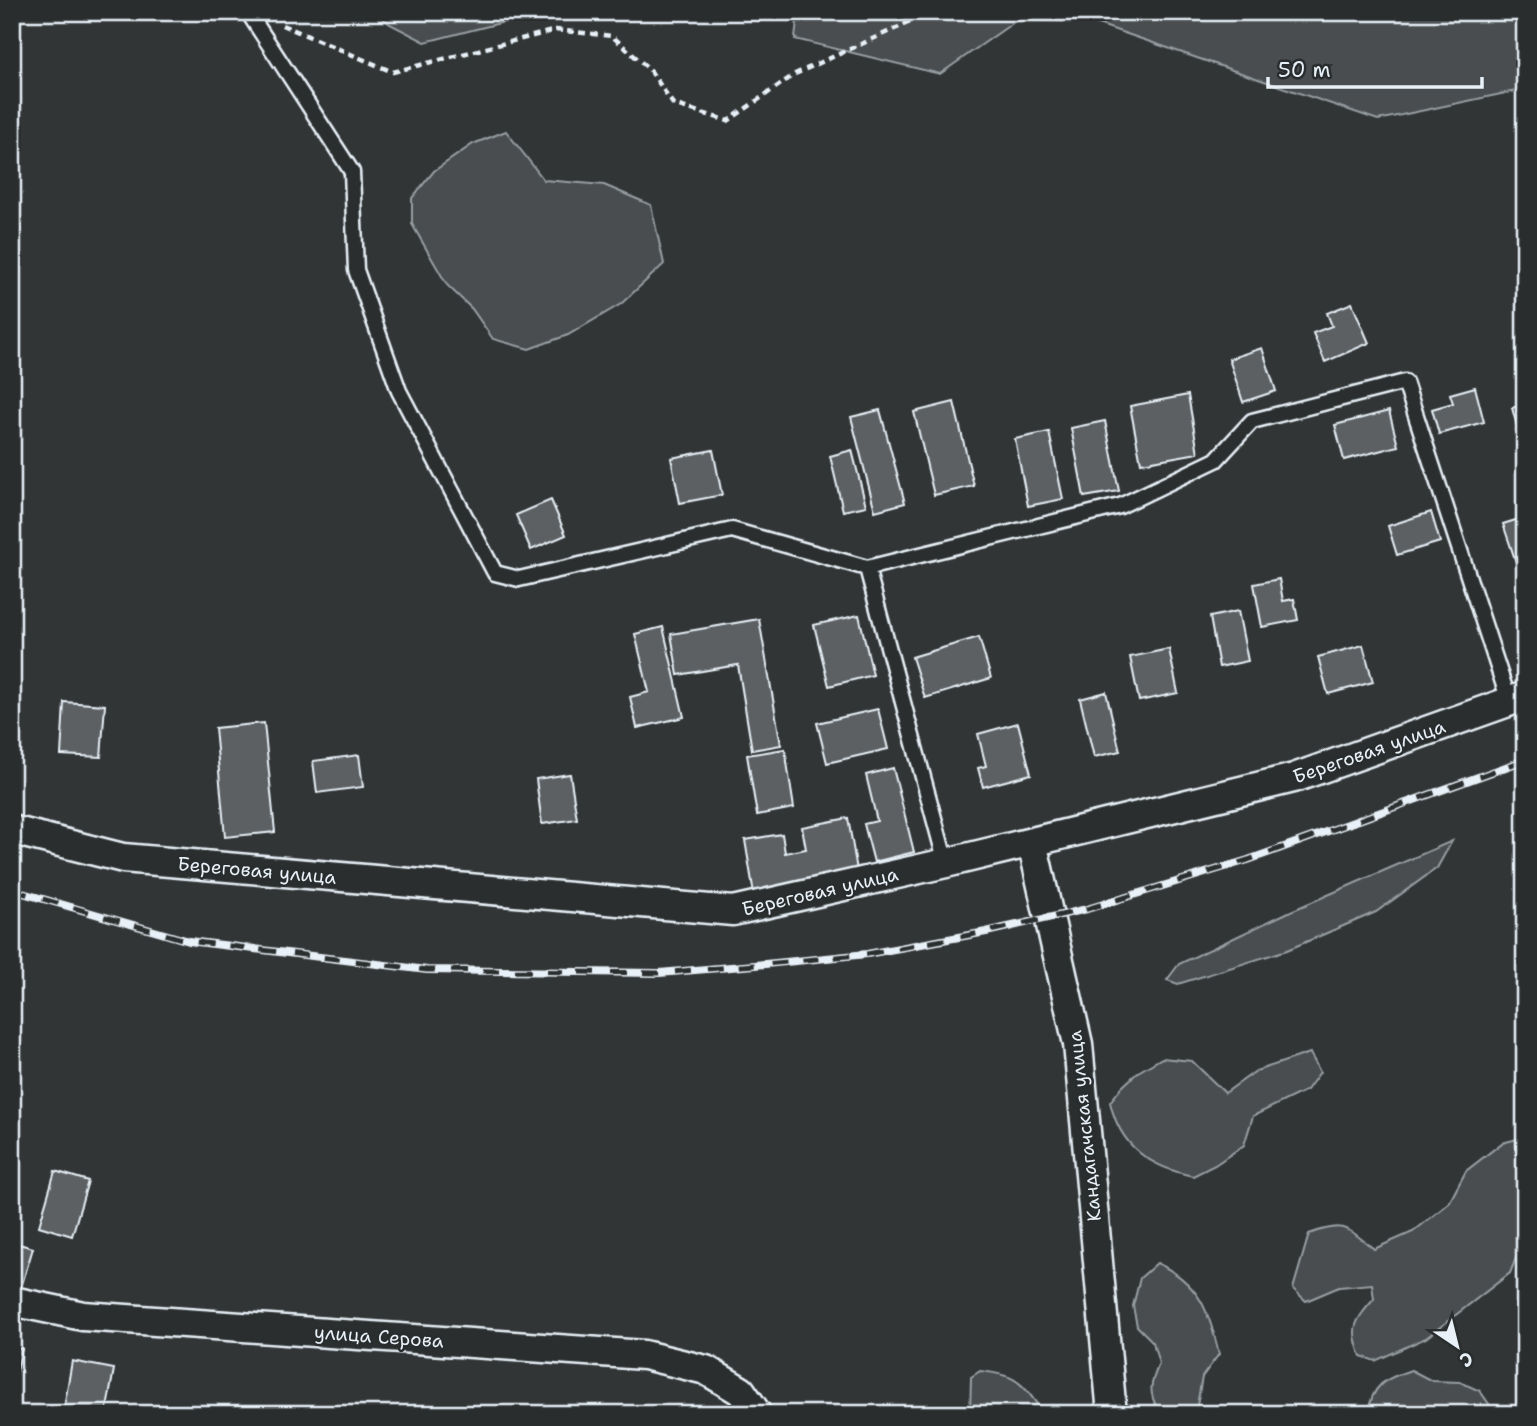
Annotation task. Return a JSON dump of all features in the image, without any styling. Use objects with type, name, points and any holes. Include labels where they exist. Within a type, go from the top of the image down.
[{"type":"street","name":"Береговая улица","points":[[12,830],[123,858],[733,911],[946,863],[1294,778],[1517,698]]},
{"type":"street","name":"Кандагачская улица","points":[[1032,842],[1078,1044],[1112,1414]]},
{"type":"street","name":"улица Серова","points":[[12,1301],[83,1316],[644,1355],[706,1370],[741,1391],[757,1414]]},
{"type":"lane","points":[[248,12],[352,172],[356,270],[364,294],[399,391],[495,573],[519,579],[732,530],[867,568],[1120,506],[1216,460],[1251,421],[1405,382],[1517,698]]},
{"type":"lane","points":[[867,568],[946,863]]},
{"type":"path","points":[[277,23],[393,72],[555,30],[612,36],[650,70],[673,104],[728,121],[795,74],[932,12]]},
{"type":"shaded area","points":[[375,12],[523,12],[504,22],[425,42],[390,24]]},
{"type":"shaded area","points":[[798,12],[1525,12],[1525,89],[1378,120],[1092,22],[1017,20],[940,74],[795,39]]},
{"type":"shaded area","points":[[506,131],[544,180],[604,185],[651,205],[664,264],[621,304],[568,335],[529,349],[493,339],[472,309],[447,285],[412,224],[412,198],[434,171],[473,144]]},
{"type":"shaded area","points":[[1452,841],[1437,868],[1376,912],[1287,950],[1178,984],[1167,980],[1179,964],[1291,911]]},
{"type":"shaded area","points":[[1310,1053],[1320,1072],[1307,1090],[1253,1116],[1244,1145],[1193,1176],[1163,1167],[1139,1152],[1121,1131],[1110,1102],[1138,1072],[1162,1058],[1192,1061],[1225,1093],[1256,1071]]},
{"type":"shaded area","points":[[1525,1137],[1525,1236],[1510,1273],[1426,1338],[1375,1361],[1361,1356],[1355,1331],[1358,1319],[1374,1299],[1372,1284],[1339,1287],[1306,1301],[1293,1289],[1309,1234],[1330,1228],[1344,1228],[1374,1249],[1413,1232],[1449,1203],[1466,1171],[1502,1143]]},
{"type":"shaded area","points":[[1157,1263],[1183,1279],[1192,1289],[1206,1311],[1215,1338],[1219,1354],[1202,1377],[1196,1411],[1159,1410],[1153,1398],[1152,1382],[1159,1364],[1153,1342],[1137,1326],[1133,1306],[1140,1278]]},
{"type":"shaded area","points":[[1411,1370],[1432,1381],[1460,1382],[1480,1391],[1496,1414],[1368,1414],[1373,1396],[1381,1384]]},
{"type":"shaded area","points":[[980,1371],[1003,1375],[1018,1382],[1044,1414],[970,1414],[971,1377]]},
{"type":"building","points":[[1352,303],[1369,343],[1325,362],[1313,333],[1332,326],[1327,313]]},
{"type":"building","points":[[1262,348],[1276,391],[1243,402],[1229,359]]},
{"type":"building","points":[[1475,387],[1484,422],[1439,434],[1432,409],[1453,403],[1450,394]]},
{"type":"building","points":[[1188,395],[1198,453],[1141,463],[1130,406]]},
{"type":"building","points":[[954,402],[974,486],[934,495],[914,412]]},
{"type":"building","points":[[1525,404],[1525,431],[1519,433],[1512,408]]},
{"type":"building","points":[[880,410],[905,503],[875,511],[851,417]]},
{"type":"building","points":[[1389,411],[1398,446],[1344,460],[1335,425]]},
{"type":"building","points":[[1105,421],[1119,491],[1084,497],[1071,428]]},
{"type":"building","points":[[1049,432],[1063,499],[1028,506],[1015,439]]},
{"type":"building","points":[[713,450],[722,495],[680,503],[671,458]]},
{"type":"building","points":[[852,450],[866,506],[843,511],[830,456]]},
{"type":"building","points":[[551,500],[566,535],[531,550],[516,515]]},
{"type":"building","points":[[1431,512],[1440,542],[1397,555],[1388,526]]},
{"type":"building","points":[[1525,517],[1525,573],[1520,574],[1503,524]]},
{"type":"building","points":[[1279,579],[1283,601],[1294,599],[1298,620],[1262,627],[1254,584]]},
{"type":"building","points":[[1238,611],[1248,661],[1219,667],[1210,617]]},
{"type":"building","points":[[859,615],[873,675],[829,686],[814,625]]},
{"type":"building","points":[[759,619],[781,745],[752,750],[738,665],[678,675],[671,634]]},
{"type":"building","points":[[663,627],[684,717],[637,728],[630,697],[649,692],[635,634]]},
{"type":"building","points":[[979,637],[991,678],[925,698],[912,657]]},
{"type":"building","points":[[1363,645],[1373,682],[1328,694],[1318,657]]},
{"type":"building","points":[[1169,649],[1178,693],[1139,701],[1130,657]]},
{"type":"building","points":[[1106,692],[1120,751],[1094,757],[1080,699]]},
{"type":"building","points":[[64,702],[105,705],[101,757],[61,755]]},
{"type":"building","points":[[878,709],[888,749],[827,763],[817,723]]},
{"type":"building","points":[[264,723],[275,832],[225,837],[215,728]]},
{"type":"building","points":[[1018,723],[1031,774],[983,787],[978,768],[986,766],[978,734]]},
{"type":"building","points":[[785,749],[794,808],[757,815],[747,755]]},
{"type":"building","points":[[359,755],[363,787],[317,793],[313,761]]},
{"type":"building","points":[[893,768],[914,852],[874,862],[864,824],[877,821],[866,775]]},
{"type":"building","points":[[570,774],[577,819],[542,824],[536,779]]},
{"type":"building","points":[[848,818],[858,876],[754,894],[745,840],[782,834],[785,853],[806,849],[802,827]]},
{"type":"building","points":[[55,1171],[88,1181],[72,1236],[39,1226]]},
{"type":"building","points":[[12,1242],[33,1248],[20,1291],[12,1289]]},
{"type":"building","points":[[12,1347],[22,1349],[13,1388],[12,1388]]},
{"type":"building","points":[[72,1361],[114,1369],[106,1414],[63,1414]]},
{"type":"building","points":[[664,1410],[703,1412],[703,1414],[664,1414]]},
{"type":"building","points":[[608,1413],[608,1414],[571,1414]]},
{"type":"railway","points":[[12,890],[189,941],[427,970],[659,973],[755,965],[867,954],[986,932],[1087,909],[1248,860],[1525,760]]}]
